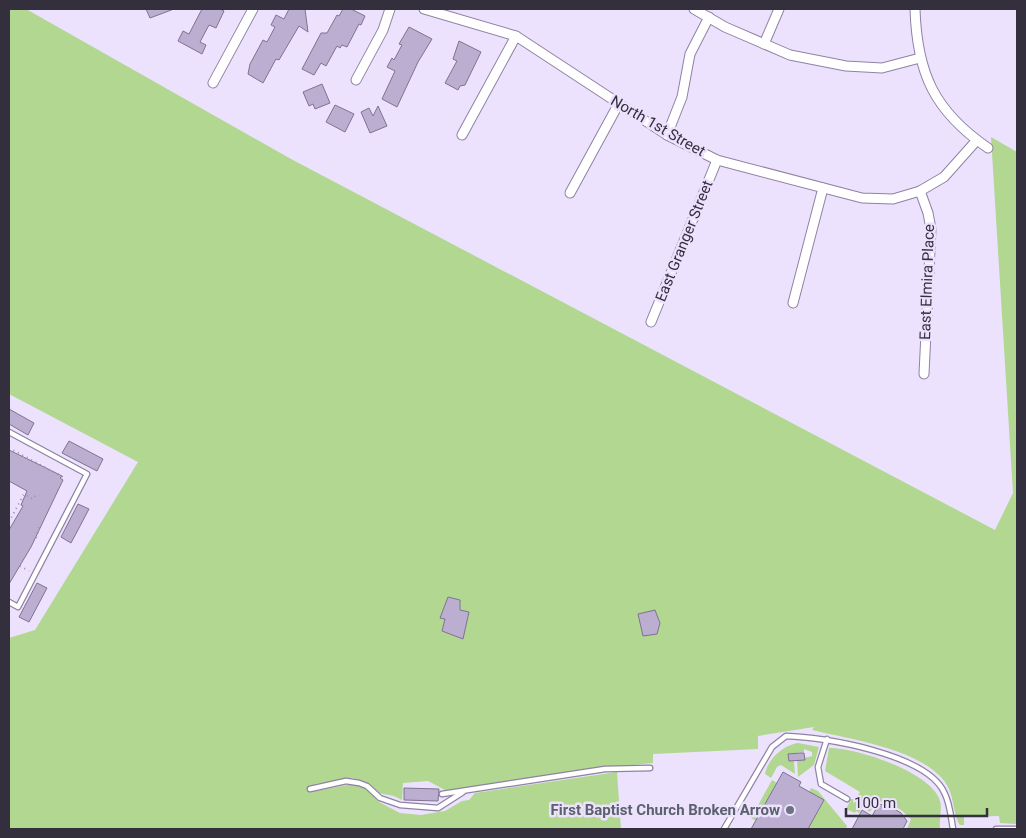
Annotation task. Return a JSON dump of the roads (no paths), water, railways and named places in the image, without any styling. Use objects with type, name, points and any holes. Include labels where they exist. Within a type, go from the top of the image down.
[{"type":"street","points":[[213,83],[253,9]]},
{"type":"street","points":[[356,80],[383,30],[390,9]]},
{"type":"street","name":"North 1st Street","points":[[424,9],[516,36],[618,105],[667,135],[717,160],[862,198],[893,199],[920,191],[944,177],[977,140]]},
{"type":"street","points":[[694,9],[725,27],[790,54],[846,66],[882,68],[920,58]]},
{"type":"street","points":[[764,44],[780,9]]},
{"type":"street","points":[[915,9],[916,42],[924,72],[937,98],[950,116],[988,148]]},
{"type":"street","points":[[667,135],[682,97],[690,54],[709,17]]},
{"type":"street","points":[[462,135],[516,36]]},
{"type":"street","points":[[570,193],[618,105]]},
{"type":"street","name":"East Granger Street","points":[[651,322],[717,160]]},
{"type":"street","points":[[793,303],[823,188]]},
{"type":"street","name":"East Elmira Place","points":[[920,191],[928,213],[931,229],[924,374]]},
{"type":"lane","points":[[9,432],[87,474],[18,607],[9,602]]},
{"type":"lane","points":[[724,829],[772,746],[786,736],[826,740],[874,751],[919,769],[944,790],[953,829]]},
{"type":"lane","points":[[826,740],[818,767],[821,784],[847,799]]},
{"type":"lane","points":[[442,794],[605,769],[650,768]]},
{"type":"lane","points":[[310,789],[346,781],[359,782],[367,786],[380,798],[400,806],[438,808],[464,791]]},
{"type":"lane","points":[[996,829],[1017,829]]},
{"type":"place","name":"First Baptist Church Broken Arrow","points":[[790,810]]}]
